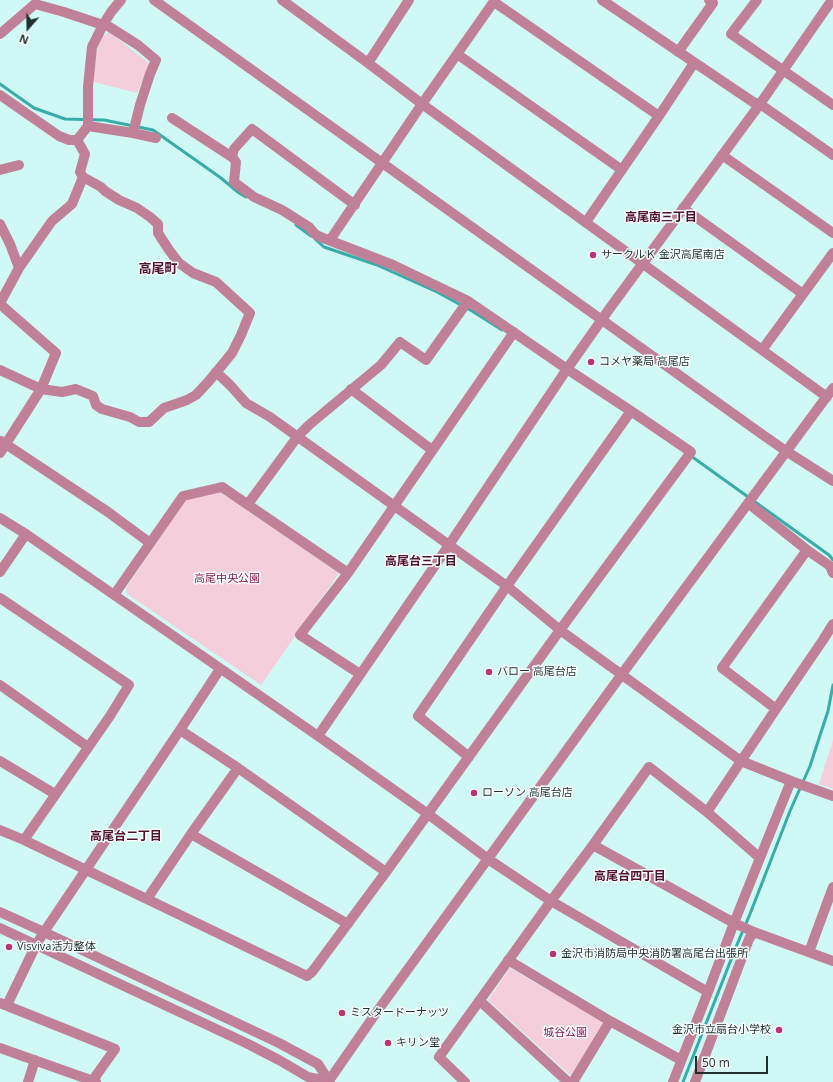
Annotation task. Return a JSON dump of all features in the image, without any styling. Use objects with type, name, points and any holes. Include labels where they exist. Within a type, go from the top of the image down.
[{"type":"street","points":[[78,140],[88,126],[88,86],[92,47],[111,12],[121,0]]},
{"type":"street","points":[[154,0],[601,320],[786,451],[833,481]]},
{"type":"street","points":[[282,0],[422,104],[827,397]]},
{"type":"street","points":[[602,0],[752,102],[760,104],[833,155]]},
{"type":"street","points":[[678,52],[713,3],[709,0]]},
{"type":"street","points":[[757,0],[731,34],[833,105]]},
{"type":"street","points":[[318,736],[449,546],[601,320],[760,104],[832,0]]},
{"type":"street","points":[[330,240],[422,104],[495,1],[659,116]]},
{"type":"street","points":[[0,34],[34,2],[108,26],[138,45],[156,60],[140,105],[133,133]]},
{"type":"street","points":[[368,63],[404,2]]},
{"type":"street","points":[[457,54],[622,170]]},
{"type":"street","points":[[586,222],[694,63]]},
{"type":"street","points":[[0,95],[59,136],[69,140],[78,140]]},
{"type":"street","points":[[0,830],[24,840],[307,976],[312,972],[348,924],[560,630],[691,452],[468,301],[393,265],[318,236],[309,227],[282,210],[254,197],[234,182],[236,162],[232,157],[172,118]]},
{"type":"street","points":[[88,126],[156,138]]},
{"type":"street","points":[[232,157],[234,149],[252,128],[355,205]]},
{"type":"street","points":[[0,370],[41,390],[62,392],[76,389],[93,396],[96,405],[102,409],[130,417],[139,422],[149,422],[164,408],[187,400],[196,395],[209,381],[232,353],[250,313],[216,282],[193,273],[179,263],[158,233],[158,224],[150,217],[137,208],[119,200],[101,187],[83,177],[80,172],[85,154],[78,140]]},
{"type":"street","points":[[722,155],[833,233]]},
{"type":"street","points":[[0,170],[19,165]]},
{"type":"street","points":[[0,453],[3,442],[41,390],[56,353],[0,303],[19,268],[52,221],[72,204],[83,177]]},
{"type":"street","points":[[683,208],[803,294]]},
{"type":"street","points":[[0,224],[10,244],[19,268]]},
{"type":"street","points":[[762,350],[833,252]]},
{"type":"street","points":[[248,504],[298,436],[308,425],[380,365],[400,342],[426,360],[468,301]]},
{"type":"street","points":[[360,674],[300,635],[348,573],[514,332]]},
{"type":"street","points":[[216,372],[246,403],[298,436],[449,546],[507,586],[560,630],[741,761],[833,796]]},
{"type":"street","points":[[329,1082],[376,1013],[622,674],[833,388]]},
{"type":"street","points":[[351,389],[432,450]]},
{"type":"street","points":[[469,757],[418,716],[507,586],[631,411]]},
{"type":"street","points":[[3,442],[108,512],[150,543]]},
{"type":"street","points":[[114,596],[183,496],[222,487],[348,573]]},
{"type":"street","points":[[748,503],[807,550],[830,566],[833,573]]},
{"type":"street","points":[[0,518],[26,534],[318,736],[428,814],[488,859],[551,901],[708,992]]},
{"type":"street","points":[[0,572],[26,534]]},
{"type":"street","points":[[776,708],[722,668],[807,550]]},
{"type":"street","points":[[0,598],[129,685],[110,716],[24,840]]},
{"type":"street","points":[[707,812],[833,624]]},
{"type":"street","points":[[0,1048],[95,1081],[115,1048],[4,1004],[44,932],[220,669]]},
{"type":"street","points":[[0,685],[88,747]]},
{"type":"street","points":[[180,730],[238,768],[386,872]]},
{"type":"street","points":[[0,761],[56,794]]},
{"type":"street","points":[[465,1082],[439,1057],[649,767],[707,812],[760,858]]},
{"type":"street","points":[[147,899],[238,768]]},
{"type":"street","points":[[672,1082],[737,924],[760,858],[794,782]]},
{"type":"street","points":[[191,834],[348,924]]},
{"type":"street","points":[[593,845],[737,924],[833,961]]},
{"type":"street","points":[[808,952],[833,887]]},
{"type":"street","points":[[0,912],[279,1043],[318,1064],[329,1082]]},
{"type":"street","points":[[0,928],[246,1043],[308,1077],[329,1082]]},
{"type":"street","points":[[696,1082],[752,931]]},
{"type":"street","points":[[508,960],[610,1021],[681,1060]]},
{"type":"street","points":[[480,1001],[568,1082]]},
{"type":"street","points":[[574,1082],[610,1021]]},
{"type":"street","points":[[28,1082],[35,1060]]},
{"type":"green space","points":[[109,32],[150,64],[137,93],[94,82],[89,73],[102,37]]},
{"type":"green space","name":"高尾中央公園","points":[[220,492],[339,573],[261,685],[127,594],[126,588],[186,499]]},
{"type":"green space","points":[[833,740],[833,789],[819,784]]},
{"type":"green space","name":"城谷公園","points":[[510,968],[605,1023],[571,1076],[488,1000]]},
{"type":"waterway","points":[[0,84],[34,108],[65,119],[104,120],[153,130],[246,197]]},
{"type":"waterway","points":[[296,225],[311,236]]},
{"type":"waterway","points":[[315,239],[324,247],[377,265],[437,292],[472,311],[502,330]]},
{"type":"waterway","points":[[691,456],[829,555],[833,560]]},
{"type":"waterway","points":[[683,1082],[790,811],[810,766],[828,711],[833,685]]},
{"type":"place","name":"サークルＫ 金沢高尾南店","points":[[593,255]]},
{"type":"place","name":"コメヤ薬局 高尾店","points":[[591,362]]},
{"type":"place","name":"バロー 高尾台店","points":[[489,672]]},
{"type":"place","name":"ローソン 高尾台店","points":[[474,793]]},
{"type":"place","name":"Visviva活力整体","points":[[9,947]]},
{"type":"place","name":"金沢市消防局中央消防署高尾台出張所","points":[[553,954]]},
{"type":"place","name":"ミスタードーナッツ","points":[[342,1013]]},
{"type":"place","name":"金沢市立扇台小学校","points":[[779,1030]]},
{"type":"place","name":"キリン堂","points":[[388,1043]]},
{"type":"district","name":"高尾南三丁目","points":[[661,218]]},
{"type":"district","name":"高尾町","points":[[158,269]]},
{"type":"district","name":"高尾台三丁目","points":[[421,562]]},
{"type":"district","name":"高尾台二丁目","points":[[126,837]]},
{"type":"district","name":"高尾台四丁目","points":[[630,877]]}]
